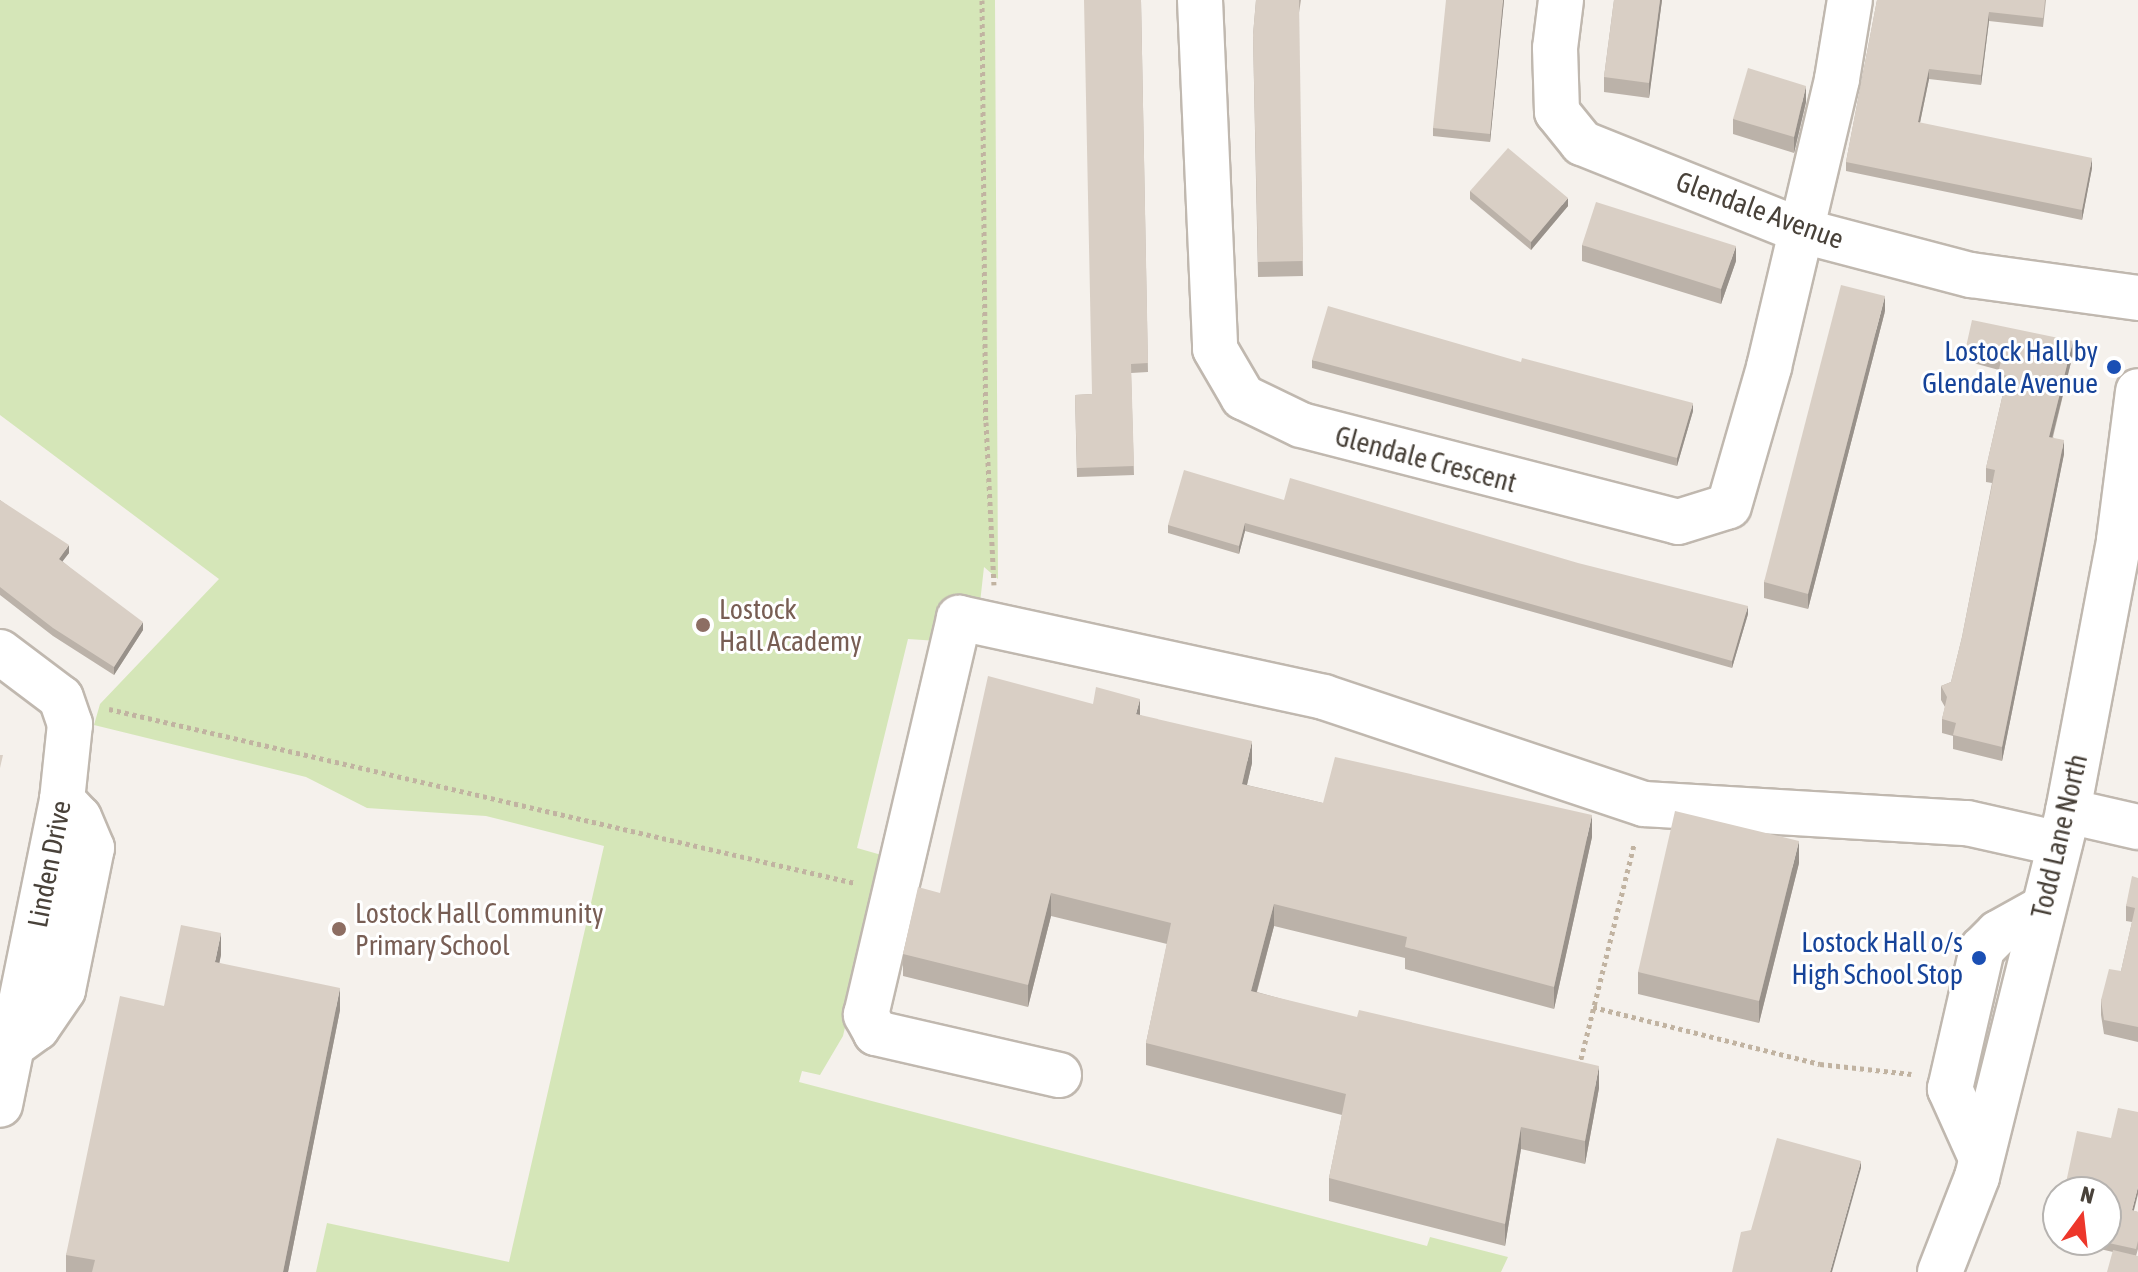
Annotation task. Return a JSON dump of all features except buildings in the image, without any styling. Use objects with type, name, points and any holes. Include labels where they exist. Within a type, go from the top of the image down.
[{"type":"street","name":"Glendale Crescent","points":[[1200,0],[1215,349],[1243,397],[1301,425],[1678,522],[1729,506],[1769,367],[1799,230]]},
{"type":"street","name":"Glendale Avenue","points":[[1561,0],[1555,48],[1557,112],[1582,143],[1799,230],[1971,275],[2138,298]]},
{"type":"street","points":[[1799,230],[1837,79],[1850,0]]},
{"type":"street","name":"Todd Lane North","points":[[1940,1272],[1981,1158],[2064,828],[2119,540],[2138,391]]},
{"type":"street","points":[[1059,1075],[876,1033],[866,1015],[867,997],[959,618],[1324,697],[1644,804],[2064,828],[2138,827]]},
{"type":"street","points":[[0,652],[61,698]]},
{"type":"street","name":"Linden Drive","points":[[0,1105],[62,800],[70,724],[61,698]]},
{"type":"street","points":[[1981,1158],[1958,1118],[1952,1080],[1982,949],[1998,933],[2043,908]]},
{"type":"path","points":[[982,0],[986,422],[996,626]]},
{"type":"path","points":[[61,698],[894,892]]},
{"type":"path","points":[[1575,1082],[1644,804]]},
{"type":"path","points":[[1593,1007],[1820,1064],[1952,1080]]},
{"type":"green space","name":"Lostock Hall Academy","points":[[0,0],[995,0],[998,579],[984,567],[980,603],[947,597],[938,641],[908,639],[857,848],[885,856],[843,1036],[820,1075],[802,1071],[799,1082],[1427,1246],[1430,1237],[1508,1257],[1501,1272],[316,1272],[327,1223],[509,1262],[604,846],[486,816],[367,808],[306,777],[94,725],[100,704],[219,579],[0,415]]},
{"type":"place","name":"Lostock Hall by Glendale Avenue","points":[[2114,367]]},
{"type":"place","name":"Lostock Hall Academy","points":[[703,625]]},
{"type":"place","name":"Lostock Hall Community Primary School","points":[[339,929]]},
{"type":"place","name":"Lostock Hall o/s High School Stop","points":[[1979,958]]}]
